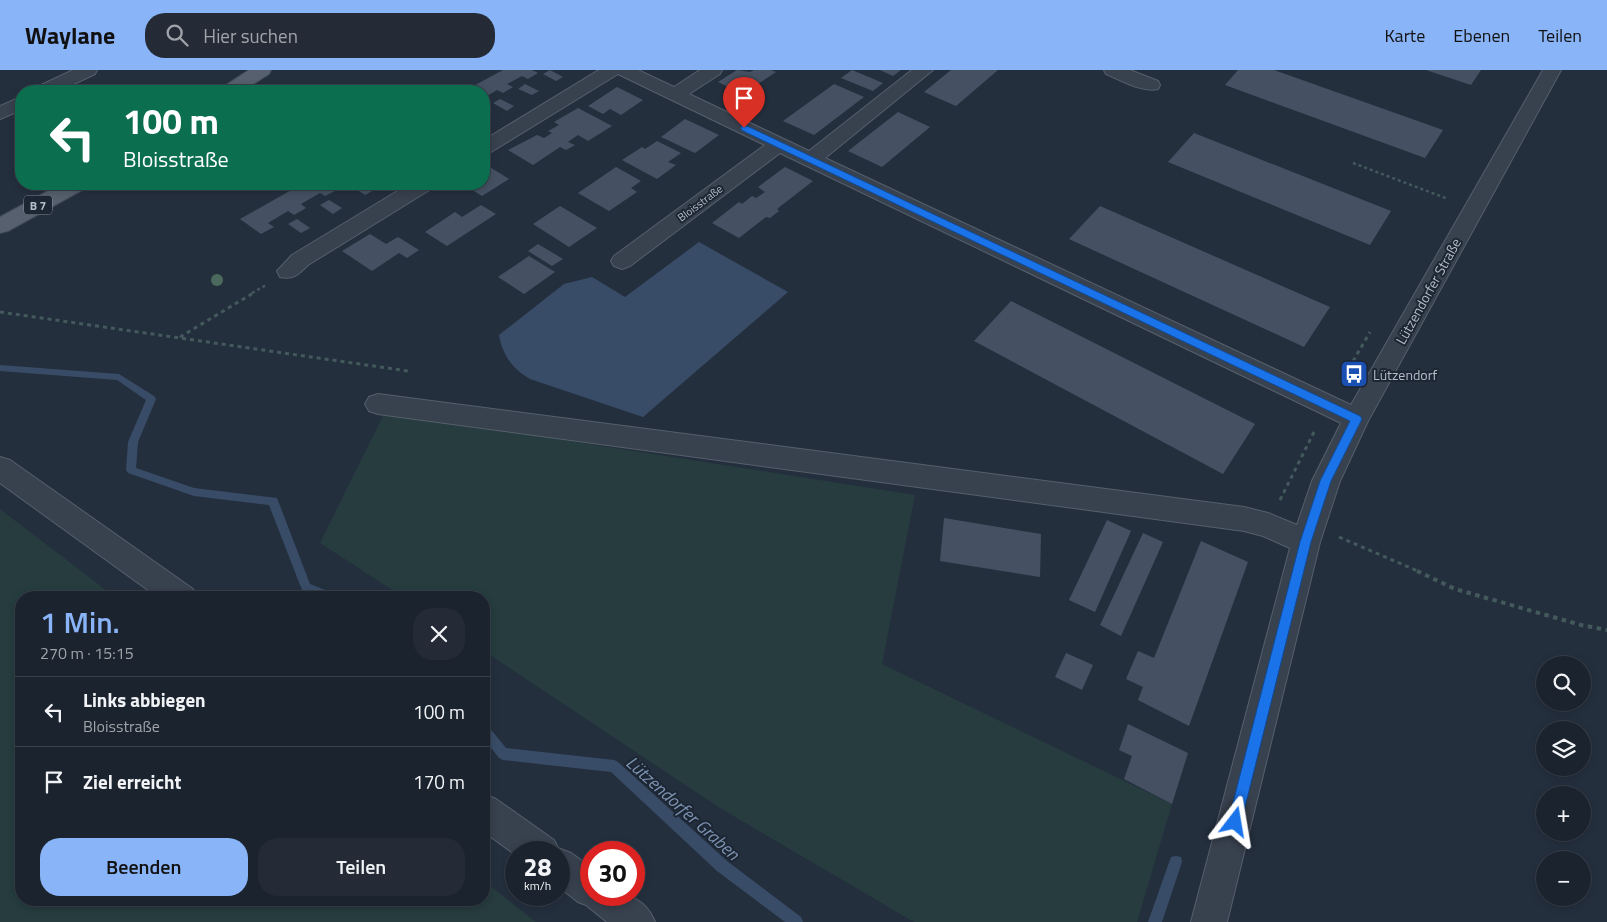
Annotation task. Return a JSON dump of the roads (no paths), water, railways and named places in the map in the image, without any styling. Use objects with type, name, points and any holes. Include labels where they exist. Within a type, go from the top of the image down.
[{"type":"main road","points":[[239,85],[262,70]]},
{"type":"main road","name":"B 7","points":[[0,226],[65,190]]},
{"type":"street","points":[[57,85],[88,70]]},
{"type":"street","points":[[490,144],[612,70]]},
{"type":"street","points":[[623,70],[1356,419]]},
{"type":"street","points":[[675,95],[713,70]]},
{"type":"street","points":[[810,160],[924,70]]},
{"type":"street","points":[[1113,70],[1151,85]]},
{"type":"street","name":"Lützendorfer Straße","points":[[1211,920],[1308,534],[1326,481],[1356,419],[1552,70]]},
{"type":"street","points":[[0,113],[15,105]]},
{"type":"street","name":"Bloisstraße","points":[[622,261],[778,145]]},
{"type":"street","points":[[288,271],[300,260],[414,190]]},
{"type":"street","points":[[378,404],[1244,519],[1308,534]]},
{"type":"street","points":[[0,468],[173,591]]},
{"type":"street","points":[[490,814],[527,841]]},
{"type":"street","points":[[615,906],[637,922]]},
{"type":"water","points":[[699,242],[788,292],[643,417],[530,379],[509,361],[499,335],[564,284],[592,277],[625,297]]},
{"type":"waterway","name":"Lützendorfer Graben","points":[[0,368],[119,377],[151,399],[133,442],[131,470],[194,492],[273,501],[306,587],[316,591]]},
{"type":"waterway","name":"Lützendorfer Graben","points":[[490,738],[503,754],[614,766],[722,866],[796,922]]},
{"type":"waterway","points":[[1155,922],[1176,862]]},
{"type":"place","name":"Lützendorf","points":[[1354,374]]}]
